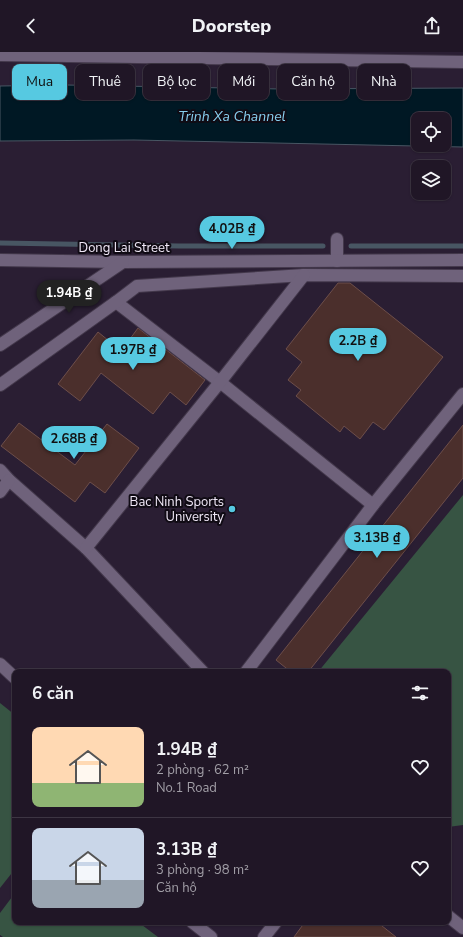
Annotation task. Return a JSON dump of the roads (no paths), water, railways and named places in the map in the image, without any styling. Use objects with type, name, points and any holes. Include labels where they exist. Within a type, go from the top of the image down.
[{"type":"street","points":[[0,55],[463,62]]},
{"type":"street","points":[[337,239],[337,261]]},
{"type":"street","name":"Dong Lai Street","points":[[0,260],[123,262],[463,260]]},
{"type":"street","points":[[0,344],[123,262]]},
{"type":"street","points":[[86,548],[304,275]]},
{"type":"street","points":[[0,385],[137,286],[304,275],[463,276]]},
{"type":"street","points":[[116,302],[220,382],[373,505]]},
{"type":"street","points":[[248,669],[373,505],[463,394]]},
{"type":"street","points":[[0,470],[9,480],[86,548],[200,669]]},
{"type":"street","points":[[0,492],[9,480]]},
{"type":"street","points":[[0,664],[12,675]]},
{"type":"street","points":[[451,918],[463,928]]},
{"type":"street","points":[[196,925],[211,937]]},
{"type":"street","points":[[264,937],[274,925]]},
{"type":"water","name":"Trinh Xa Channel","points":[[67,85],[75,85],[75,100],[135,100],[135,86],[143,86],[143,100],[210,100],[210,88],[218,88],[218,100],[269,100],[269,89],[277,89],[277,100],[349,100],[349,89],[357,89],[357,100],[411,100],[411,88],[463,88],[463,147],[451,147],[451,112],[411,112],[411,146],[134,140],[0,141],[0,86],[12,86],[12,100],[67,100]]},
{"type":"waterway","points":[[0,243],[179,246],[323,246]]},
{"type":"waterway","points":[[351,246],[463,246]]},
{"type":"place","name":"Bac Ninh Sports University","points":[[232,509]]}]
